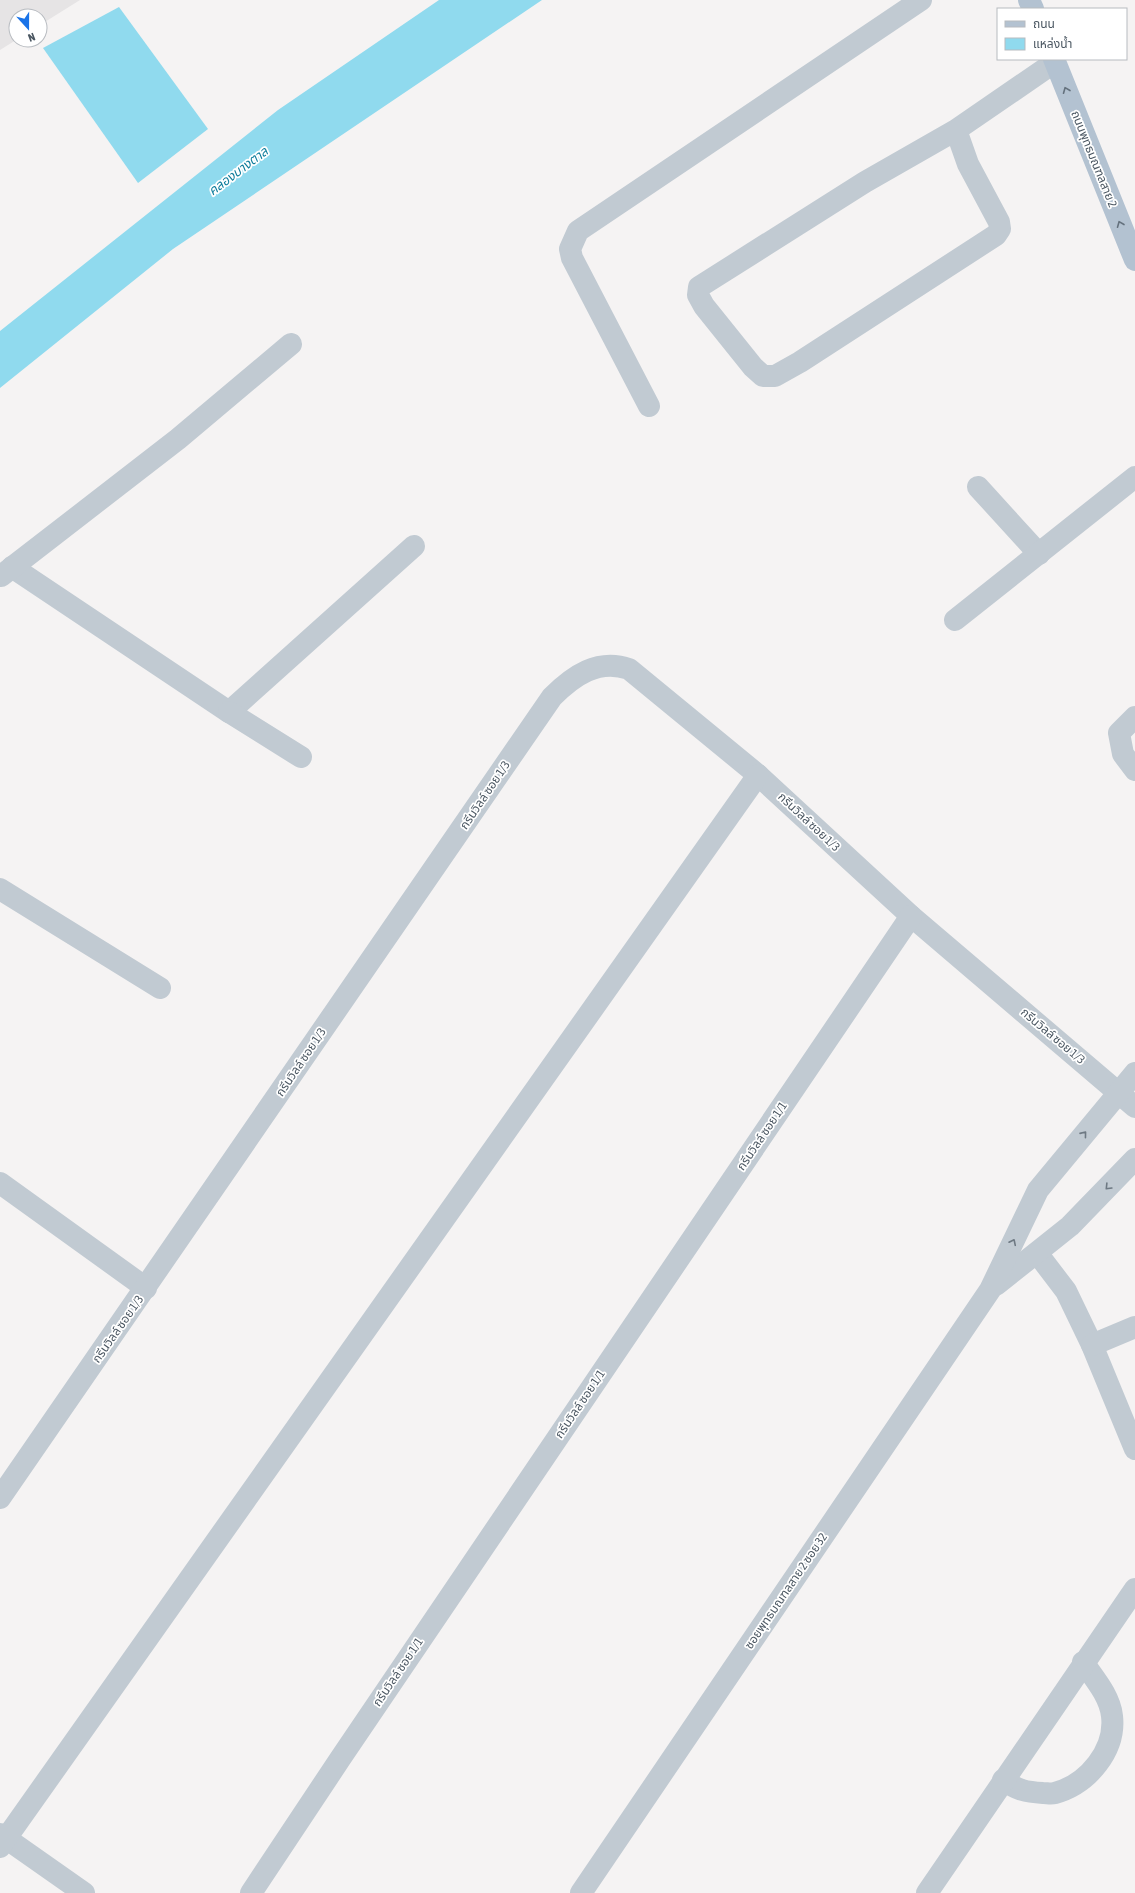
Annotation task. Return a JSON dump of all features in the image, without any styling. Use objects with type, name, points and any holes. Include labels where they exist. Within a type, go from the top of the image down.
[{"type":"main road","name":"ถนนพุทธมณฑลสาย 2","points":[[1055,60],[1135,260]]},
{"type":"street","points":[[649,406],[572,258],[570,249],[578,231],[921,0]]},
{"type":"street","points":[[956,130],[968,164],[999,222],[1000,229],[996,235],[800,362],[775,376],[763,376],[704,306],[698,295],[700,287],[865,182],[956,130],[1055,60]]},
{"type":"street","points":[[291,344],[178,439],[6,572],[301,756]]},
{"type":"street","points":[[955,620],[1135,477]]},
{"type":"street","points":[[978,488],[1039,554]]},
{"type":"street","points":[[229,712],[414,546]]},
{"type":"street","name":"กรีนวิลล์ ซอย 1/3","points":[[0,1498],[552,697],[563,686],[588,669],[603,665],[619,665],[629,669],[758,775],[911,916],[1135,1107]]},
{"type":"street","points":[[1135,717],[1119,733],[1124,754],[1135,770]]},
{"type":"street","points":[[84,1893],[2,1840],[758,775]]},
{"type":"street","points":[[0,889],[160,988]]},
{"type":"street","name":"กรีนวิลล์ ซอย 1/1","points":[[251,1893],[911,916]]},
{"type":"street","name":"ซอยพุทธมณฑลสาย 2 ซอย 32","points":[[581,1893],[990,1290],[1038,1190],[1135,1073]]},
{"type":"street","name":"ซอยพุทธมณฑลสาย 2 ซอย 32","points":[[990,1290],[1070,1226],[1135,1159]]},
{"type":"street","points":[[0,1183],[146,1288]]},
{"type":"street","points":[[1037,1253],[1066,1291],[1092,1345],[1135,1449]]},
{"type":"street","points":[[1092,1345],[1135,1327]]},
{"type":"street","points":[[927,1893],[1083,1662],[1135,1588]]},
{"type":"street","points":[[1003,1780],[1016,1789],[1027,1792],[1054,1793],[1074,1784],[1092,1770],[1107,1750],[1113,1724],[1112,1713],[1105,1695],[1083,1662]]},
{"type":"shaded area","points":[[0,0],[80,0],[48,20],[48,8],[8,8],[8,45],[0,50]]},
{"type":"water","name":"คลองบางตาล","points":[[439,0],[542,0],[173,249],[0,388],[0,331],[278,110]]},
{"type":"water","points":[[119,7],[208,129],[138,183],[43,48],[48,48],[48,45]]}]
